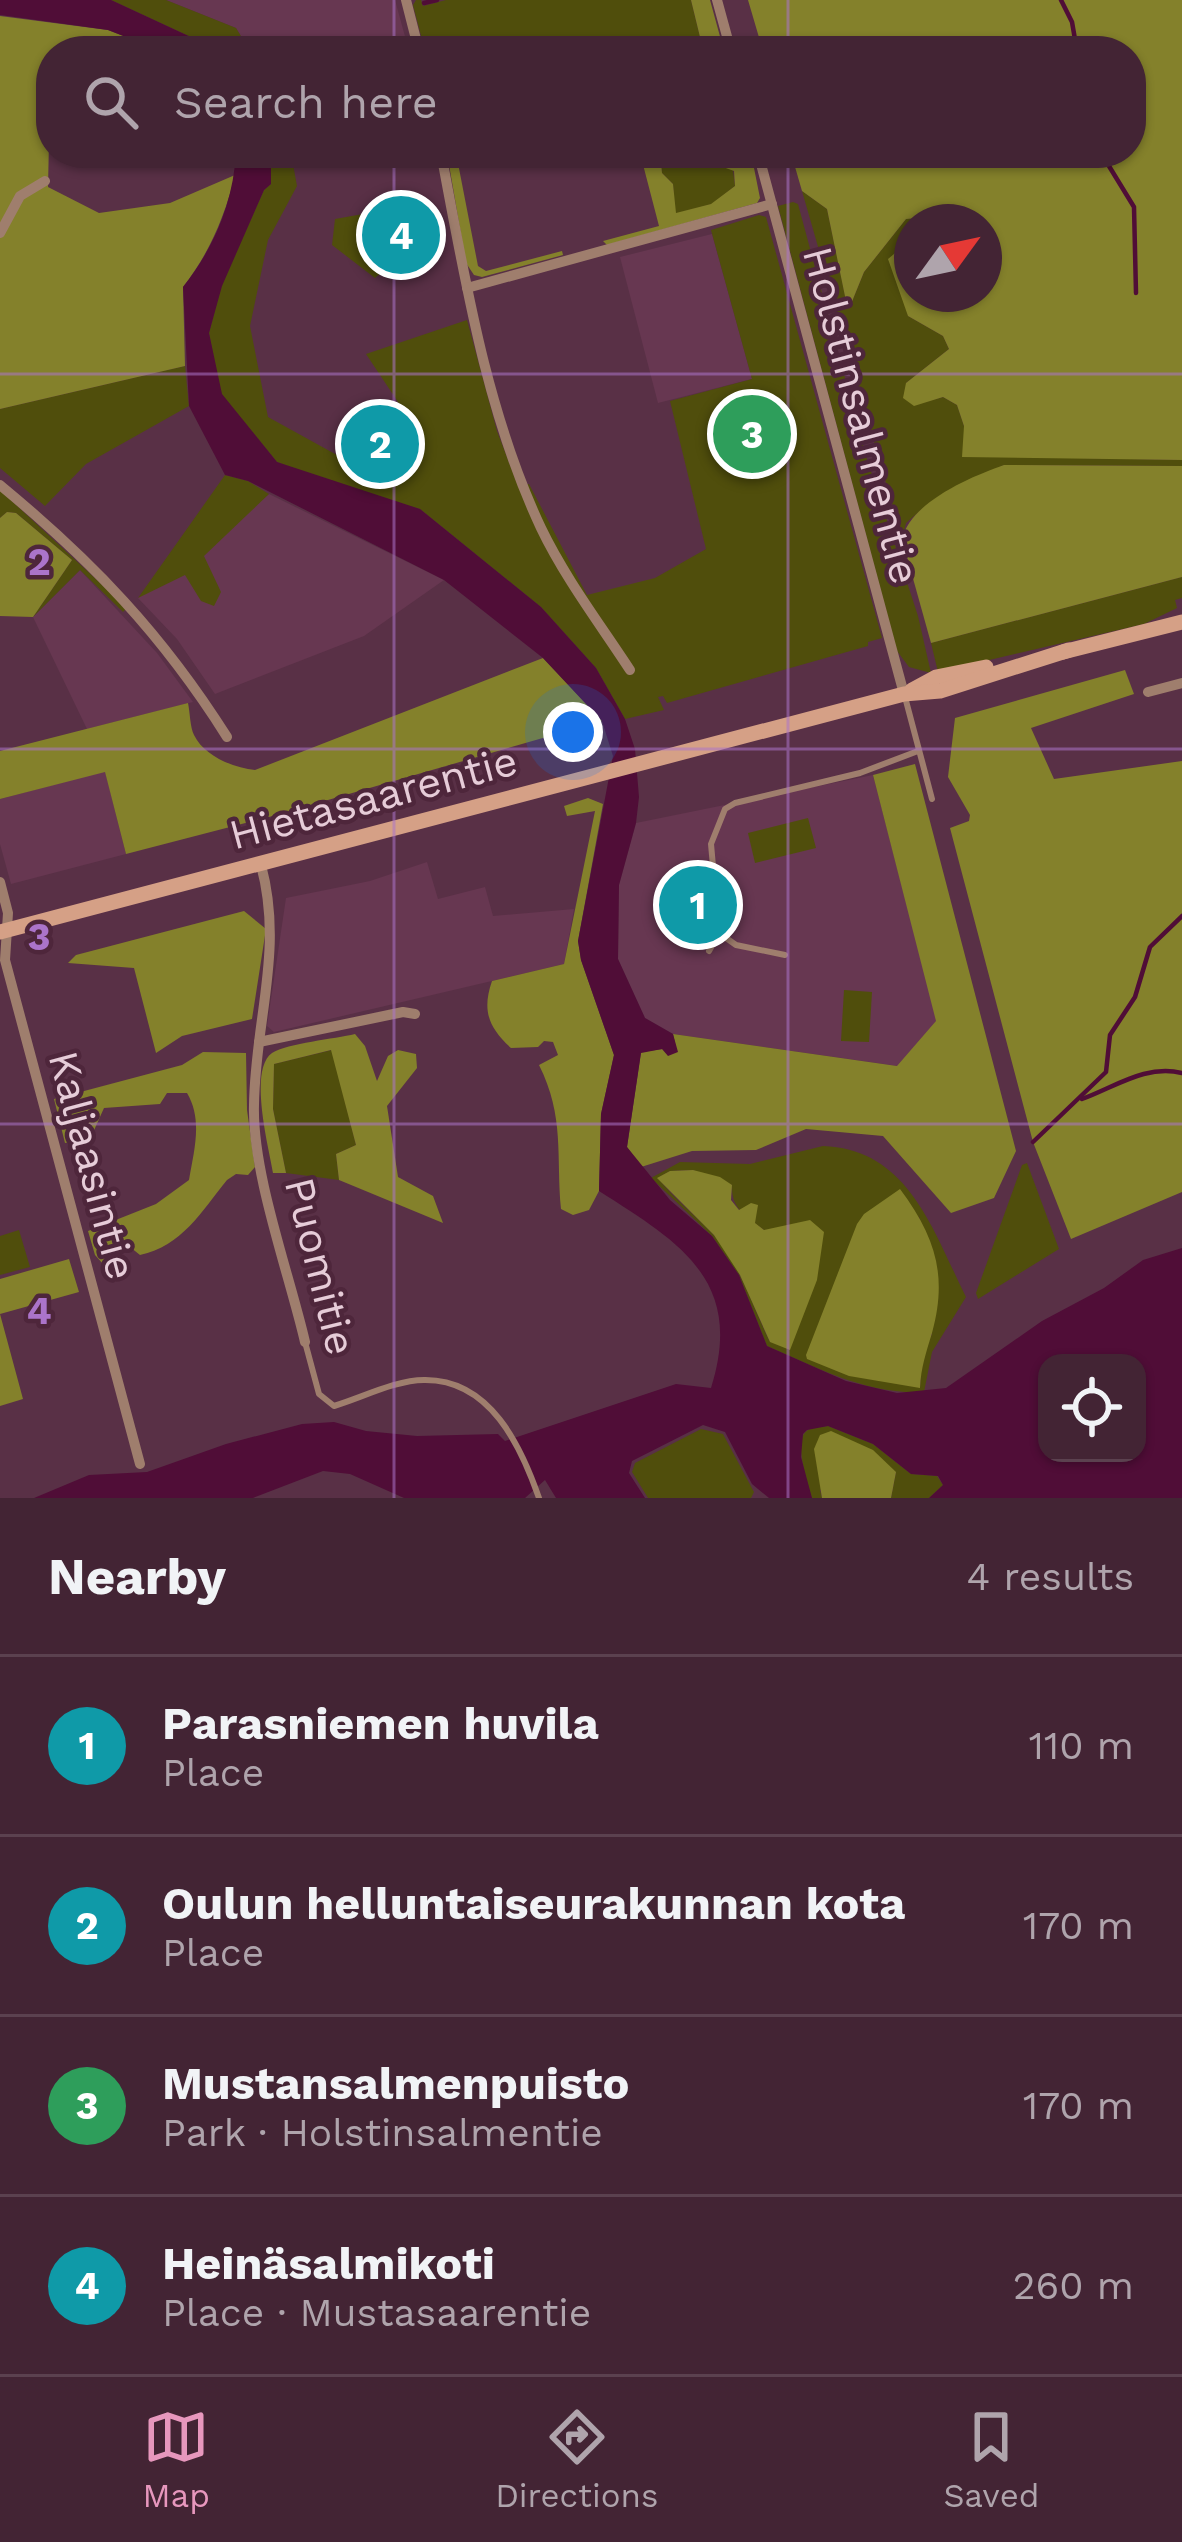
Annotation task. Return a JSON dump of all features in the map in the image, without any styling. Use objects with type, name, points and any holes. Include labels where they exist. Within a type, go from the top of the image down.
[{"type":"street","points":[[406,0],[415,36]]},
{"type":"street","points":[[718,0],[727,36]]},
{"type":"street","points":[[444,168],[500,420],[541,528],[630,670]]},
{"type":"street","name":"Holstinsalmentie","points":[[762,168],[904,694]]},
{"type":"street","points":[[0,232],[20,196],[45,181]]},
{"type":"street","points":[[467,288],[772,203]]},
{"type":"street","points":[[0,485],[76,548],[132,607],[227,737]]},
{"type":"street","name":"Hietasaarentie","points":[[3,931],[904,694],[940,691],[1069,650],[1182,622]]},
{"type":"street","points":[[1148,692],[1182,683]]},
{"type":"street","name":"Puomitie","points":[[261,865],[273,934],[253,1110],[264,1178],[305,1342]]},
{"type":"street","name":"Kaljaasintie","points":[[0,882],[8,914],[3,931],[5,960],[140,1463]]},
{"type":"street","points":[[259,1042],[403,1012],[415,1014]]},
{"type":"lane","points":[[904,694],[932,799]]},
{"type":"lane","points":[[709,951],[719,933],[709,855],[725,809],[860,773],[918,751]]},
{"type":"lane","points":[[719,933],[736,945],[785,955]]},
{"type":"lane","name":"Puomitie","points":[[305,1342],[319,1394],[334,1406],[422,1380],[451,1384],[484,1403],[515,1436],[538,1494]]},
{"type":"shaded area","points":[[0,0],[111,0],[189,36],[123,36],[0,15]]},
{"type":"shaded area","points":[[111,0],[166,0],[236,28],[241,36],[189,36]]},
{"type":"shaded area","points":[[166,0],[395,0],[405,36],[241,36],[236,28]]},
{"type":"shaded area","points":[[416,0],[423,6],[446,0],[691,0],[700,36],[421,36],[413,5]]},
{"type":"shaded area","points":[[691,0],[710,0],[720,36],[700,36]]},
{"type":"shaded area","points":[[748,0],[1182,0],[1182,460],[962,457],[964,426],[957,405],[943,397],[914,406],[903,398],[906,383],[949,349],[943,336],[907,312],[1002,312],[1002,204],[894,204],[894,234],[864,272],[851,304],[846,301],[827,209],[802,191],[795,168],[1146,168],[1146,36],[759,36]]},
{"type":"shaded area","points":[[0,16],[108,30],[123,36],[36,36],[36,168],[48,168],[48,187],[99,213],[170,203],[235,175],[215,234],[183,287],[185,366],[0,409]]},
{"type":"shaded area","points":[[234,168],[271,168],[271,184],[264,190],[222,286],[209,333],[222,394],[277,462],[420,509],[541,607],[596,668],[625,719],[635,749],[639,797],[619,885],[618,959],[645,1018],[673,1034],[678,1052],[668,1056],[662,1049],[641,1053],[627,1147],[670,1200],[712,1236],[739,1275],[767,1346],[846,1381],[897,1393],[946,1388],[1042,1321],[1104,1288],[1143,1260],[1182,1248],[1182,1498],[929,1498],[943,1485],[938,1476],[911,1474],[873,1444],[828,1426],[803,1434],[801,1457],[812,1498],[769,1498],[752,1484],[725,1432],[703,1425],[632,1461],[629,1473],[645,1498],[556,1498],[545,1480],[525,1498],[404,1498],[350,1474],[323,1471],[253,1498],[34,1498],[89,1475],[147,1472],[302,1424],[334,1422],[417,1436],[498,1434],[505,1441],[676,1384],[711,1388],[719,1351],[719,1319],[712,1292],[698,1268],[655,1228],[599,1191],[601,1114],[614,1055],[578,941],[613,756],[602,721],[543,658],[444,580],[248,481],[225,475],[189,406],[183,287],[220,224]]},
{"type":"shaded area","points":[[271,168],[294,168],[297,186],[268,240],[250,326],[268,417],[375,476],[424,441],[366,354],[467,320],[497,431],[518,486],[529,484],[587,595],[655,578],[706,549],[670,401],[752,379],[711,230],[766,217],[882,638],[868,646],[667,703],[663,696],[658,697],[664,710],[625,719],[596,668],[541,607],[420,509],[353,491],[277,462],[221,394],[209,333],[221,286],[264,190],[271,184]]},
{"type":"shaded area","points":[[450,168],[459,168],[478,266],[486,271],[562,251],[563,255],[482,277],[474,275],[466,263]]},
{"type":"shaded area","points":[[644,168],[662,168],[673,184],[676,213],[711,204],[735,186],[734,171],[726,168],[754,168],[757,203],[607,245],[603,241],[659,226]]},
{"type":"shaded area","points":[[662,168],[731,168],[735,186],[712,204],[675,214],[673,184]]},
{"type":"shaded area","points":[[802,191],[827,209],[846,300],[851,304],[864,272],[894,234],[894,312],[908,312],[943,336],[949,349],[906,383],[914,405],[943,397],[957,405],[964,426],[984,456],[1182,460],[1182,466],[1004,465],[929,503],[906,523],[902,539]]},
{"type":"shaded area","points":[[798,204],[931,673],[909,667],[897,651],[778,206]]},
{"type":"shaded area","points":[[380,211],[388,251],[377,253],[375,259],[383,271],[375,278],[332,245],[335,219]]},
{"type":"shaded area","points":[[712,234],[752,379],[658,403],[620,257]]},
{"type":"shaded area","points":[[185,366],[189,406],[86,464],[45,506],[0,468],[0,409]]},
{"type":"shaded area","points":[[1004,465],[1182,466],[1182,577],[931,643],[902,539],[929,502]]},
{"type":"shaded area","points":[[225,475],[248,481],[269,494],[204,556],[221,592],[214,606],[201,601],[185,575],[138,598]]},
{"type":"shaded area","points":[[0,490],[127,608],[123,612],[80,570],[33,617],[72,560],[16,513],[7,512],[0,518]]},
{"type":"shaded area","points":[[269,494],[444,580],[364,636],[215,694],[177,639],[138,598]]},
{"type":"shaded area","points":[[7,512],[16,513],[72,560],[33,617],[0,616],[0,518]]},
{"type":"shaded area","points":[[80,570],[157,653],[193,702],[87,729],[33,617]]},
{"type":"shaded area","points":[[1182,577],[1177,608],[1144,624],[938,672],[931,643]]},
{"type":"shaded area","points":[[543,658],[602,721],[126,854],[105,772],[0,799],[0,751],[188,703],[193,732],[205,749],[229,764],[255,770]]},
{"type":"shaded area","points":[[1125,670],[1134,694],[1031,728],[1054,779],[1182,761],[1182,1192],[1071,1239],[1033,1142],[950,828],[969,821],[970,815],[948,777],[955,718]]},
{"type":"shaded area","points":[[915,764],[1016,1151],[994,1198],[951,1213],[883,1136],[806,1129],[756,1150],[692,1151],[641,1167],[627,1147],[641,1052],[677,1052],[673,1034],[897,1066],[936,1021],[873,775]]},
{"type":"shaded area","points":[[105,771],[126,854],[11,884],[0,844],[0,799]]},
{"type":"shaded area","points":[[873,775],[937,1021],[898,1066],[673,1034],[645,1018],[618,959],[619,885],[636,823]]},
{"type":"shaded area","points":[[588,798],[603,804],[578,941],[614,1055],[601,1114],[599,1191],[589,1210],[573,1215],[561,1209],[556,1119],[539,1065],[558,1055],[553,1042],[511,1048],[492,1025],[488,1001],[492,981],[564,964],[595,811],[567,816],[564,806]]},
{"type":"shaded area","points":[[808,818],[816,848],[755,863],[748,833]]},
{"type":"shaded area","points":[[427,862],[438,899],[485,887],[493,916],[574,909],[564,964],[274,1032],[267,1026],[286,898],[370,881]]},
{"type":"shaded area","points":[[244,911],[266,929],[252,1019],[182,1036],[156,1053],[134,968],[68,963],[76,955]]},
{"type":"shaded area","points":[[844,990],[872,992],[869,1042],[841,1041]]},
{"type":"shaded area","points":[[355,1034],[365,1046],[377,1081],[388,1056],[398,1050],[416,1054],[417,1068],[387,1106],[398,1177],[433,1196],[443,1223],[339,1180],[336,1154],[356,1145],[331,1050],[274,1064],[273,1109],[286,1173],[273,1173],[262,1110],[265,1062],[272,1053],[289,1047]]},
{"type":"shaded area","points":[[332,1050],[356,1145],[336,1154],[339,1180],[286,1173],[273,1109],[274,1064]]},
{"type":"shaded area","points":[[203,1052],[246,1053],[255,1167],[248,1175],[236,1174],[227,1180],[190,1226],[168,1244],[140,1255],[125,1243],[113,1246],[113,1253],[126,1265],[111,1273],[95,1255],[88,1231],[156,1204],[189,1180],[196,1135],[192,1103],[187,1093],[167,1093],[160,1104],[104,1108],[91,1137],[65,1143],[54,1099],[182,1065]]},
{"type":"shaded area","points":[[823,1146],[852,1151],[877,1162],[914,1198],[966,1297],[932,1352],[924,1392],[863,1385],[767,1346],[739,1275],[712,1236],[651,1178],[680,1162],[750,1164]],"holes":[[[693,1170],[732,1185],[737,1206],[764,1230],[770,1342],[722,1245],[658,1178],[670,1171]],[[919,1215],[932,1334],[922,1355],[920,1388]]]},
{"type":"shaded area","points":[[1027,1163],[1059,1249],[978,1299],[976,1293],[1022,1165]]},
{"type":"shaded area","points":[[693,1170],[732,1185],[731,1200],[739,1210],[751,1203],[758,1205],[755,1223],[764,1230],[810,1220],[824,1232],[817,1280],[790,1350],[770,1342],[740,1275],[714,1235],[657,1178],[670,1171]]},
{"type":"shaded area","points":[[900,1189],[930,1240],[938,1274],[937,1312],[920,1388],[849,1376],[806,1355],[857,1224]]},
{"type":"shaded area","points":[[19,1230],[30,1267],[0,1275],[0,1236]]},
{"type":"shaded area","points":[[69,1259],[79,1292],[0,1314],[0,1279]]},
{"type":"shaded area","points":[[0,1314],[23,1399],[0,1406]]},
{"type":"shaded area","points":[[828,1426],[873,1444],[911,1474],[937,1476],[943,1485],[929,1498],[891,1498],[896,1472],[820,1490],[822,1498],[812,1498],[801,1442],[808,1430]]},
{"type":"shaded area","points":[[701,1429],[723,1434],[754,1492],[751,1498],[648,1498],[632,1472],[635,1463]]},
{"type":"shaded area","points":[[831,1431],[873,1450],[896,1472],[891,1498],[822,1498],[814,1449],[820,1435]]},
{"type":"waterway","points":[[424,3],[437,0]]},
{"type":"waterway","points":[[1061,0],[1074,36]]},
{"type":"waterway","points":[[1110,168],[1134,207],[1136,293]]},
{"type":"waterway","points":[[1033,1142],[1106,1072],[1110,1035],[1135,997],[1150,947],[1182,916]]},
{"type":"waterway","points":[[1082,1099],[1143,1074],[1182,1073]]},
{"type":"place","name":"Heinäsalmikoti","points":[[401,235]]},
{"type":"place","name":"Mustansalmenpuisto","points":[[752,434]]},
{"type":"place","name":"Oulun helluntaiseurakunnan kota","points":[[380,444]]},
{"type":"place","name":"Parasniemen huvila","points":[[698,905]]}]
